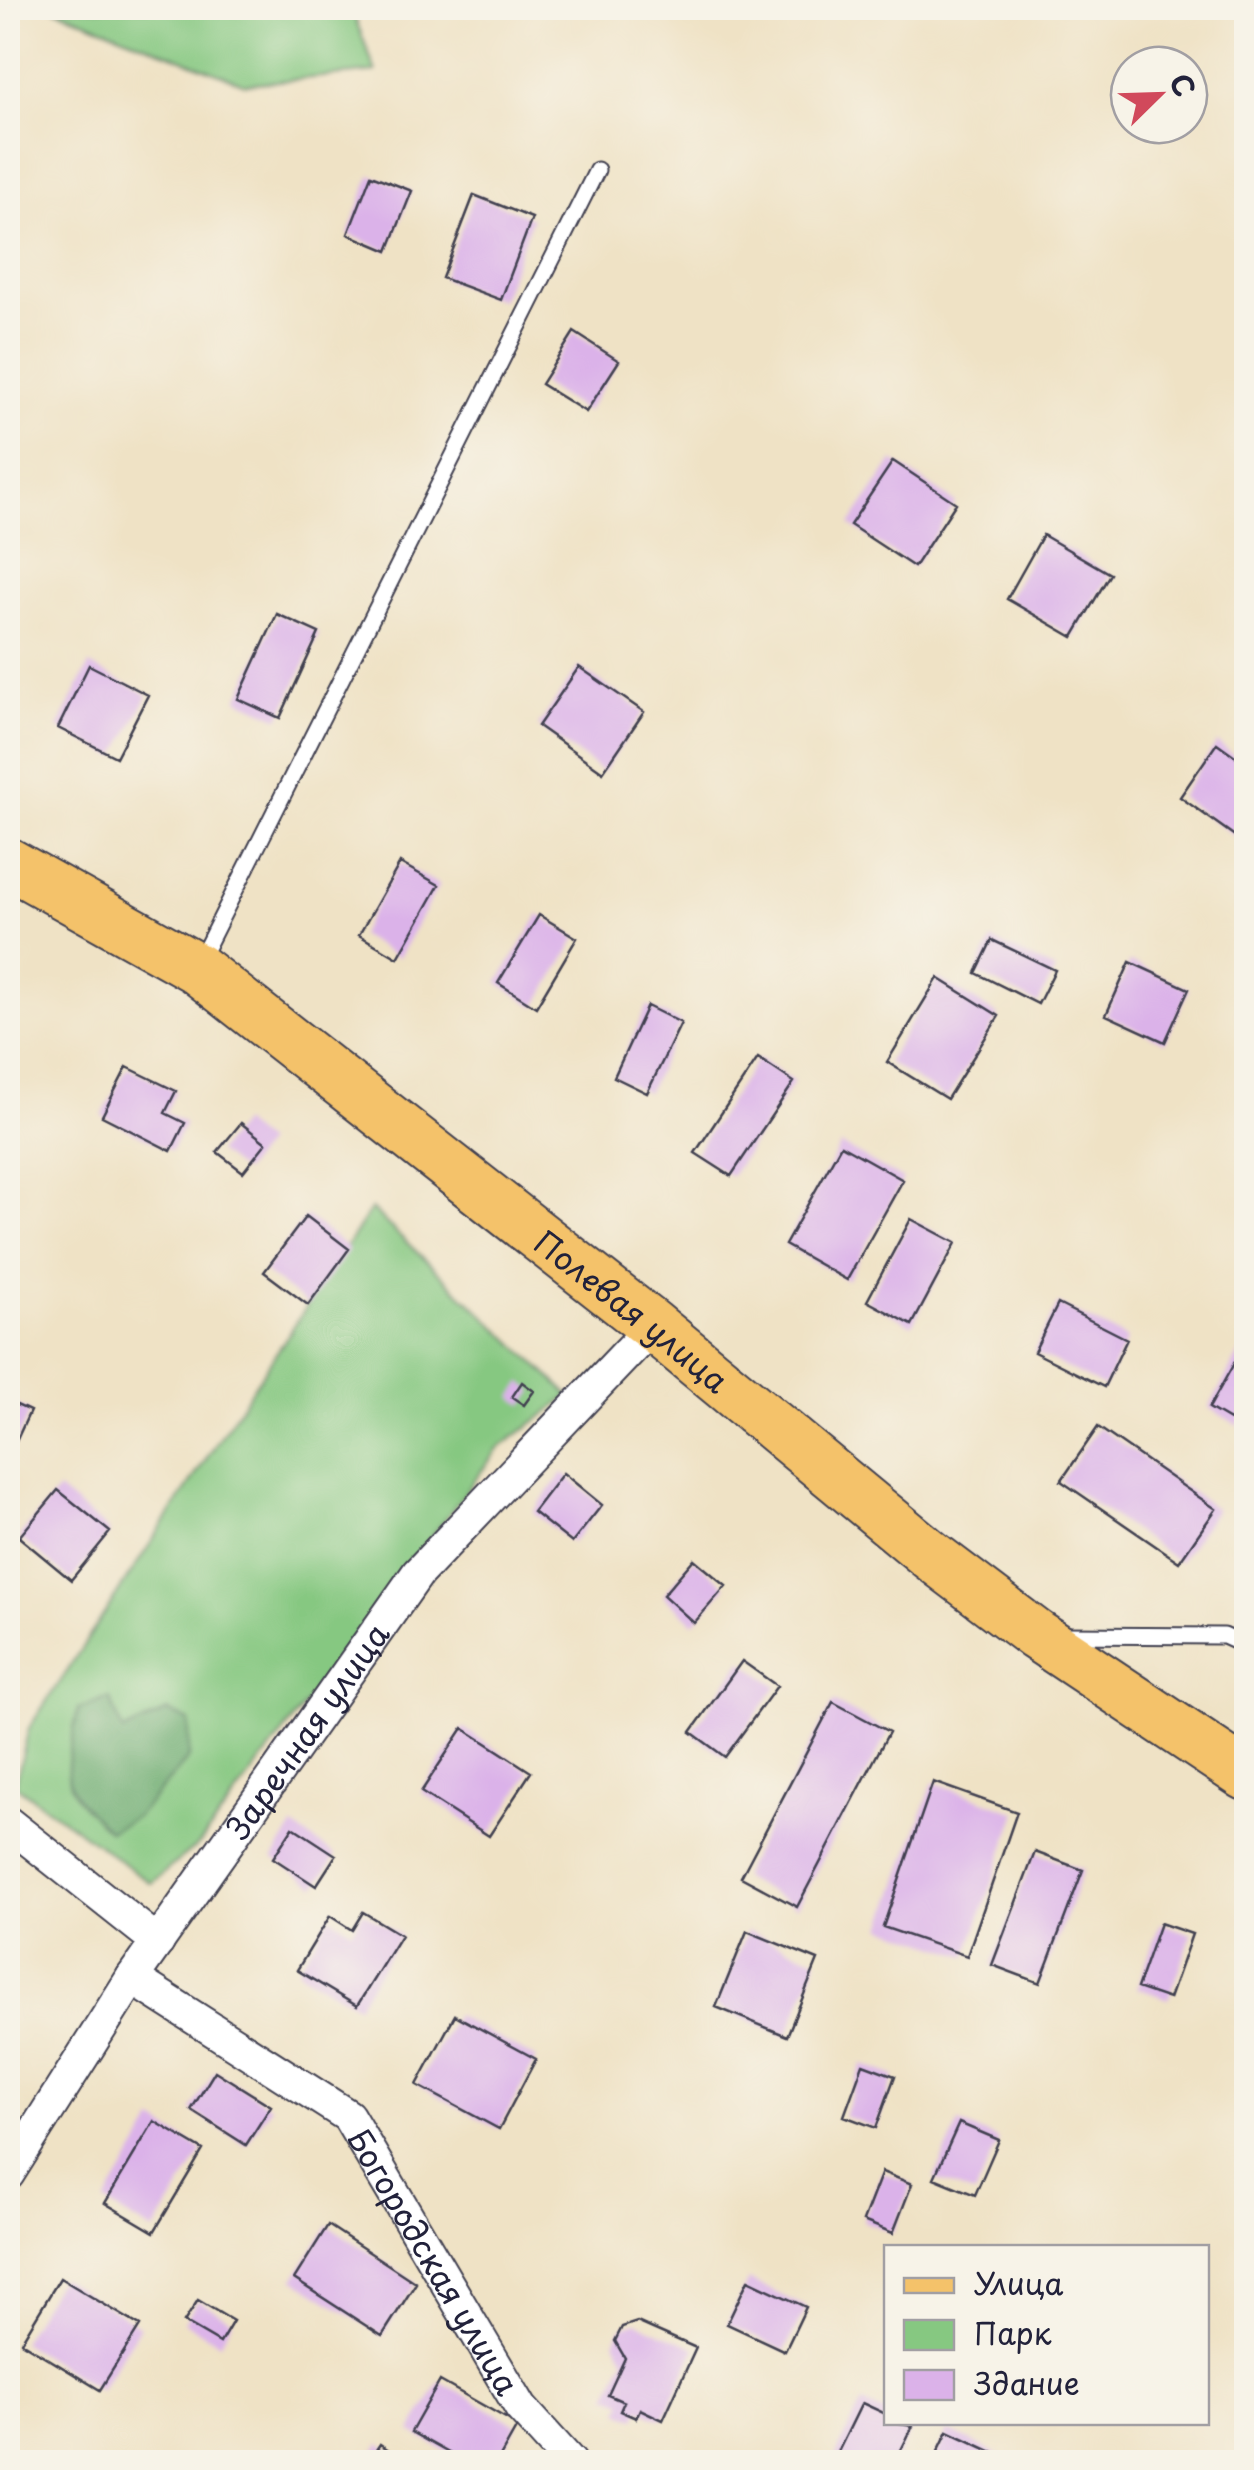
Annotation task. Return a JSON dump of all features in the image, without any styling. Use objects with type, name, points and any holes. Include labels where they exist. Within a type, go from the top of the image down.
[{"type":"main road","name":"Полевая улица","points":[[8,862],[196,968],[653,1326],[928,1554],[1036,1635],[1246,1775]]},
{"type":"street","name":"Заречная улица","points":[[8,2174],[132,1978],[418,1573],[653,1326]]},
{"type":"street","points":[[8,1823],[158,1942]]},
{"type":"street","name":"Богородская улица","points":[[132,1978],[348,2116],[521,2408],[570,2462]]},
{"type":"lane","points":[[196,968],[596,170]]},
{"type":"lane","points":[[1036,1635],[1224,1636],[1246,1646]]},
{"type":"green space","points":[[53,8],[351,8],[376,72],[245,84]]},
{"type":"green space","points":[[371,1209],[570,1396],[499,1448],[199,1844],[151,1883],[15,1785],[29,1728]]},
{"type":"green space","points":[[110,1698],[123,1732],[168,1711],[189,1721],[189,1758],[137,1816],[109,1831],[79,1801],[68,1777],[68,1764],[78,1709]]},
{"type":"building","points":[[371,175],[412,191],[388,251],[348,234]]},
{"type":"building","points":[[474,195],[532,218],[501,300],[442,278]]},
{"type":"building","points":[[574,332],[619,361],[586,412],[541,384]]},
{"type":"building","points":[[893,461],[956,503],[914,567],[850,525]]},
{"type":"building","points":[[1043,535],[1110,574],[1073,637],[1007,599]]},
{"type":"building","points":[[277,614],[319,633],[280,718],[238,699]]},
{"type":"building","points":[[89,665],[148,695],[116,757],[58,728]]},
{"type":"building","points":[[579,667],[644,712],[603,772],[538,726]]},
{"type":"building","points":[[1217,743],[1246,764],[1246,844],[1180,797]]},
{"type":"building","points":[[400,863],[439,885],[398,958],[359,935]]},
{"type":"building","points":[[539,915],[577,938],[536,1007],[498,983]]},
{"type":"building","points":[[992,940],[1055,970],[1038,1004],[976,973]]},
{"type":"building","points":[[1130,962],[1189,989],[1165,1042],[1106,1015]]},
{"type":"building","points":[[938,978],[999,1016],[947,1099],[887,1062]]},
{"type":"building","points":[[647,1006],[681,1023],[647,1093],[614,1077]]},
{"type":"building","points":[[758,1058],[794,1082],[731,1176],[695,1153]]},
{"type":"building","points":[[127,1067],[176,1091],[165,1113],[185,1123],[171,1151],[102,1116]]},
{"type":"building","points":[[241,1123],[266,1143],[243,1172],[217,1152]]},
{"type":"building","points":[[841,1145],[903,1180],[847,1280],[785,1245]]},
{"type":"building","points":[[306,1216],[349,1249],[308,1305],[264,1272]]},
{"type":"building","points":[[911,1219],[956,1243],[912,1325],[867,1301]]},
{"type":"building","points":[[1058,1304],[1127,1339],[1104,1387],[1034,1352]]},
{"type":"building","points":[[1246,1342],[1246,1410],[1238,1425],[1209,1408]]},
{"type":"building","points":[[522,1382],[534,1391],[524,1405],[512,1397]]},
{"type":"building","points":[[8,1401],[30,1411],[8,1459]]},
{"type":"building","points":[[1098,1427],[1216,1509],[1179,1562],[1061,1481]]},
{"type":"building","points":[[563,1473],[602,1505],[572,1543],[533,1512]]},
{"type":"building","points":[[58,1490],[110,1532],[71,1580],[19,1537]]},
{"type":"building","points":[[694,1559],[726,1586],[694,1623],[663,1595]]},
{"type":"building","points":[[742,1661],[777,1686],[725,1757],[691,1732]]},
{"type":"building","points":[[833,1702],[889,1732],[797,1907],[741,1877]]},
{"type":"building","points":[[463,1728],[531,1772],[489,1836],[421,1792]]},
{"type":"building","points":[[933,1782],[1017,1812],[967,1956],[883,1927]]},
{"type":"building","points":[[293,1827],[336,1855],[316,1886],[273,1858]]},
{"type":"building","points":[[1035,1852],[1083,1870],[1040,1983],[992,1965]]},
{"type":"building","points":[[363,1912],[401,1935],[357,2006],[297,1970],[330,1916],[352,1930]]},
{"type":"building","points":[[1160,1923],[1192,1934],[1169,1999],[1137,1988]]},
{"type":"building","points":[[747,1931],[818,1960],[787,2036],[716,2007]]},
{"type":"building","points":[[455,2015],[536,2059],[499,2129],[417,2085]]},
{"type":"building","points":[[863,2064],[895,2076],[876,2128],[844,2116]]},
{"type":"building","points":[[215,2071],[271,2106],[246,2145],[191,2110]]},
{"type":"building","points":[[154,2121],[203,2150],[154,2232],[105,2203]]},
{"type":"building","points":[[959,2123],[999,2140],[975,2195],[934,2178]]},
{"type":"building","points":[[882,2172],[912,2184],[893,2233],[863,2221]]},
{"type":"building","points":[[328,2225],[416,2283],[382,2336],[294,2279]]},
{"type":"building","points":[[60,2278],[140,2326],[100,2390],[21,2342]]},
{"type":"building","points":[[748,2280],[806,2307],[785,2351],[727,2324]]},
{"type":"building","points":[[198,2300],[233,2321],[220,2343],[184,2322]]},
{"type":"building","points":[[637,2322],[696,2348],[663,2420],[640,2409],[636,2418],[620,2411],[624,2402],[608,2395],[625,2358],[615,2341],[622,2327]]},
{"type":"building","points":[[440,2381],[518,2425],[497,2462],[465,2462],[411,2432]]},
{"type":"building","points":[[862,2403],[884,2413],[884,2425],[913,2426],[895,2462],[833,2462]]},
{"type":"building","points":[[948,2431],[1014,2462],[933,2462]]},
{"type":"building","points":[[380,2444],[407,2462],[368,2462]]}]
